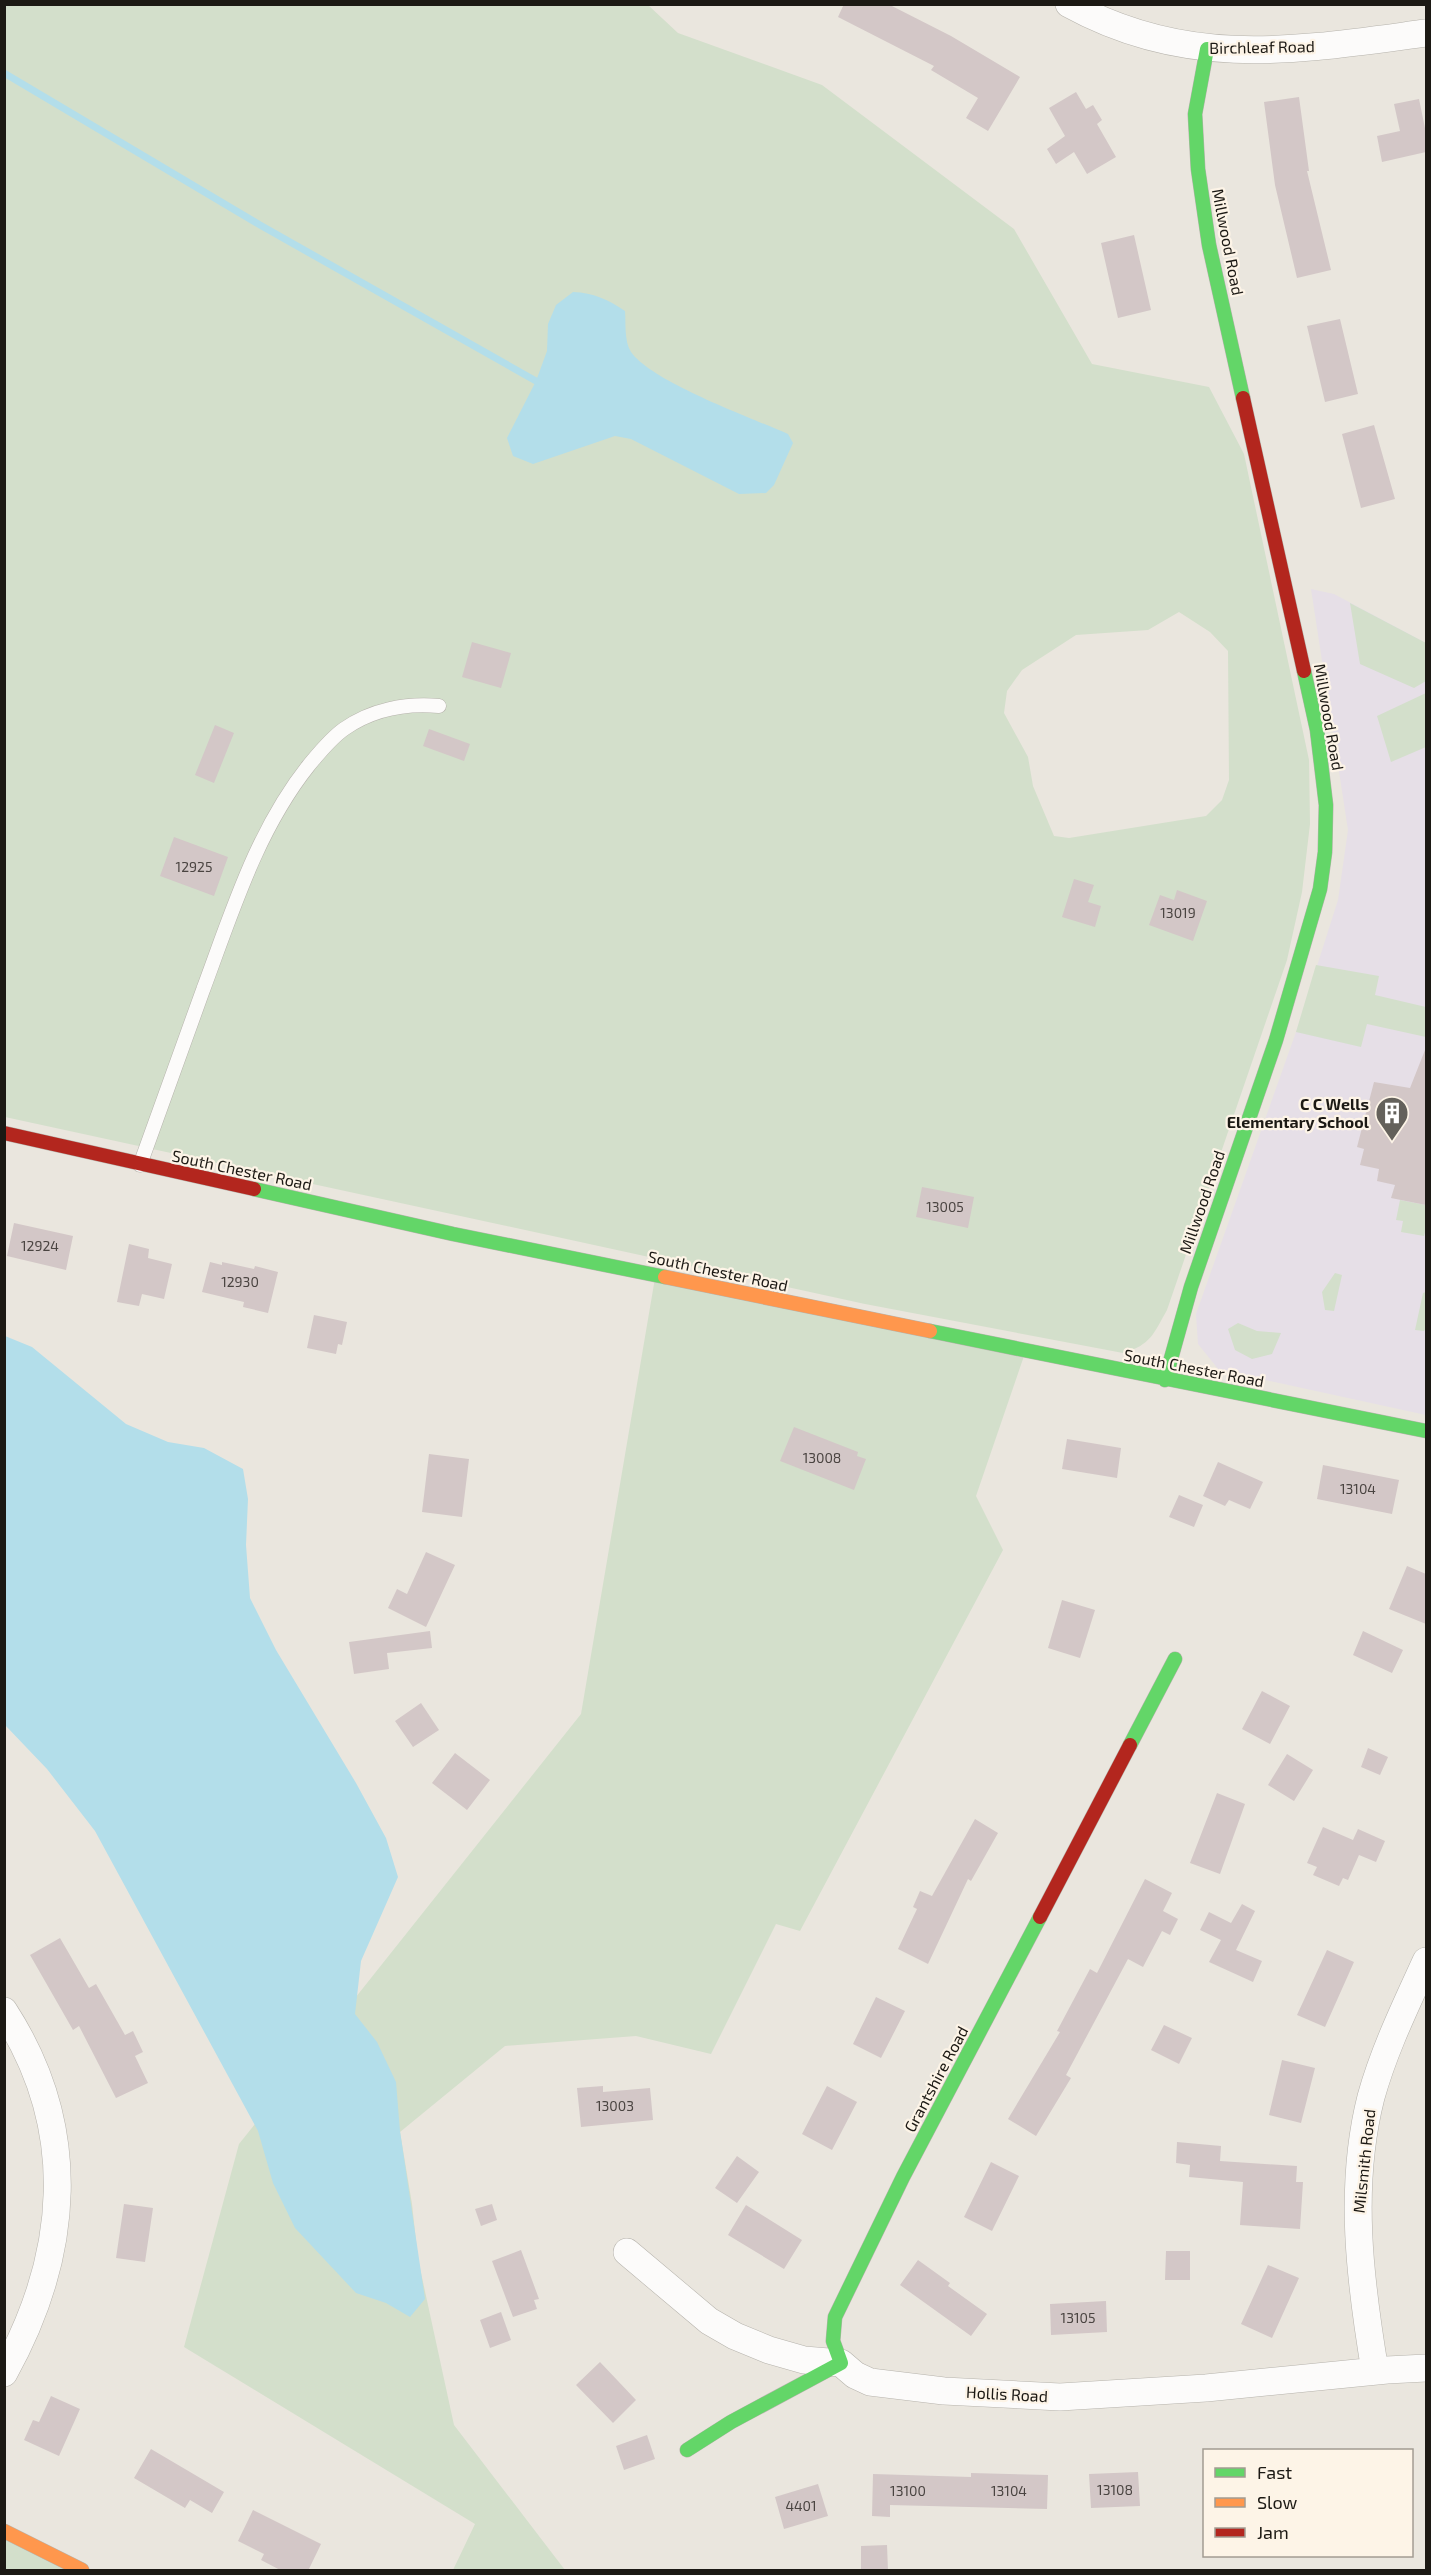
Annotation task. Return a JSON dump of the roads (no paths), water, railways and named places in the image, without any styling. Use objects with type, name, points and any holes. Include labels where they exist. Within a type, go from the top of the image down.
[{"type":"street","name":"Birchleaf Road","points":[[1069,4],[1130,31],[1163,41],[1207,49],[1243,51],[1321,47],[1426,33]]},
{"type":"street","name":"Millwood Road","points":[[1165,1380],[1191,1287],[1276,1041],[1310,930],[1320,890],[1325,829],[1325,793],[1317,730],[1209,245],[1200,186],[1195,123],[1199,81],[1207,49]]},
{"type":"street","name":"South Chester Road","points":[[4,1133],[453,1234],[1165,1380],[1426,1431]]},
{"type":"street","name":"Grantshire Road","points":[[841,2363],[834,2350],[831,2333],[835,2317],[903,2177],[1176,1659]]},
{"type":"street","name":"Milsmith Road","points":[[1376,2371],[1364,2305],[1358,2238],[1358,2190],[1364,2131],[1371,2097],[1385,2054],[1426,1961]]},
{"type":"street","points":[[4,2011],[36,2070],[48,2104],[55,2138],[58,2172],[57,2216],[50,2259],[39,2301],[22,2341],[4,2373]]},
{"type":"street","name":"Hollis Road","points":[[627,2252],[709,2321],[735,2336],[769,2350],[804,2360],[841,2363],[855,2375],[870,2382],[944,2391],[1060,2397],[1206,2388],[1426,2368]]},
{"type":"street","points":[[687,2450],[731,2422],[841,2363]]},
{"type":"street","points":[[4,2531],[82,2571]]},
{"type":"lane","points":[[140,1165],[255,854],[296,784],[324,747],[343,729],[371,714],[402,706],[439,706]]},
{"type":"water","points":[[573,292],[600,297],[625,311],[626,337],[631,352],[659,375],[704,398],[788,434],[793,443],[774,485],[766,493],[739,494],[631,439],[615,436],[533,464],[513,456],[507,438],[536,381],[547,351],[548,324],[556,305]]},
{"type":"water","points":[[5,1336],[32,1347],[126,1424],[168,1442],[204,1448],[243,1469],[248,1499],[246,1545],[250,1598],[276,1650],[356,1783],[386,1838],[398,1877],[361,1961],[355,2014],[377,2042],[396,2082],[400,2131],[425,2299],[410,2317],[386,2303],[356,2293],[295,2228],[273,2183],[258,2131],[95,1831],[47,1769],[5,1725]]},
{"type":"waterway","points":[[4,73],[260,225],[536,381]]},
{"type":"place","name":"C C Wells Elementary School","points":[[1392,1142]]}]
